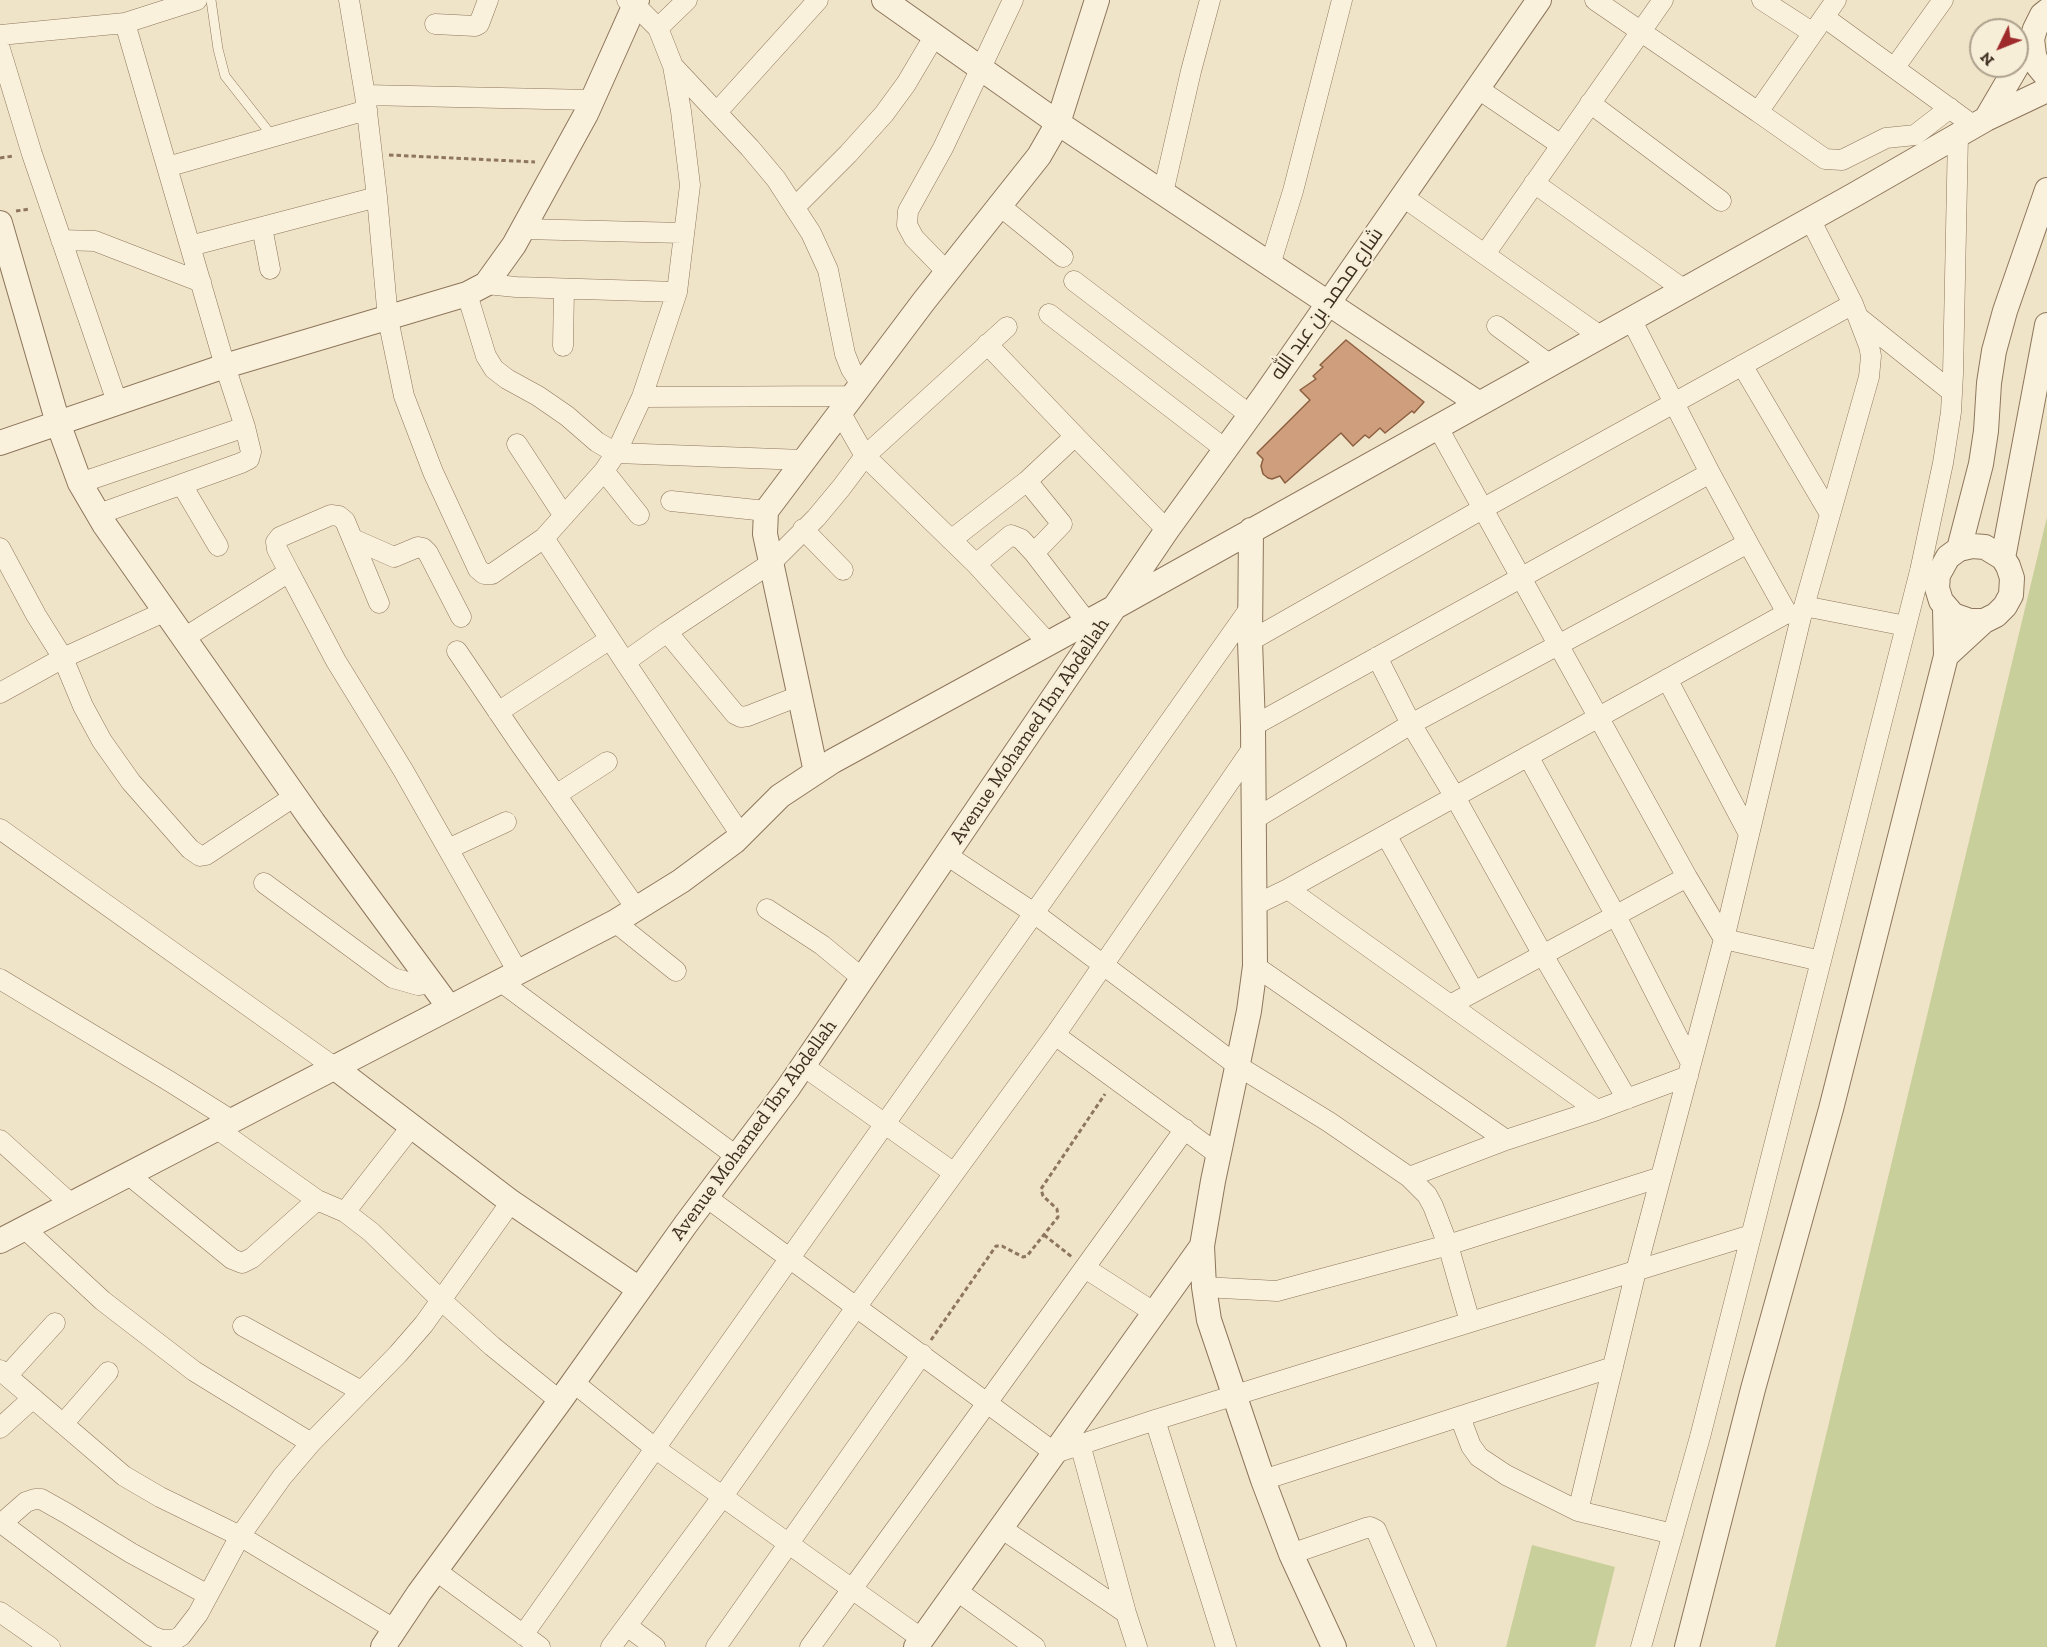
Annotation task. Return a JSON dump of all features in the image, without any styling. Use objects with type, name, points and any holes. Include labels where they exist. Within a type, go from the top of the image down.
[{"type":"street","points":[[0,35],[125,23],[162,5],[197,0]]},
{"type":"street","points":[[349,0],[366,103],[377,196],[387,319],[404,396],[433,472],[478,569],[484,574],[492,574],[544,538],[604,471],[616,453],[642,397],[677,292],[690,185],[681,111],[673,66],[658,28],[633,2],[592,100],[559,163],[514,245],[477,289],[486,356],[494,369],[507,379],[538,396],[567,416],[597,442],[616,453],[804,460]]},
{"type":"street","points":[[435,24],[475,26],[479,24],[488,0]]},
{"type":"street","points":[[658,28],[687,0]]},
{"type":"street","points":[[717,112],[818,0]]},
{"type":"street","points":[[884,0],[1058,123],[1478,403]]},
{"type":"street","points":[[946,272],[914,238],[907,225],[908,211],[943,148],[1013,0]]},
{"type":"street","points":[[816,772],[765,534],[766,511],[946,272],[1039,156],[1058,123],[1097,0]]},
{"type":"street","points":[[1163,192],[1210,0]]},
{"type":"street","points":[[1270,265],[1293,191],[1342,0]]},
{"type":"street","name":"شارع محمد بن عبد الله","points":[[1115,607],[1539,0]]},
{"type":"street","points":[[1595,0],[1825,159],[1842,160],[1886,138],[1916,135],[1950,108]]},
{"type":"street","points":[[1485,254],[1663,0]]},
{"type":"street","points":[[1762,0],[1813,33]]},
{"type":"street","points":[[1758,112],[1836,0]]},
{"type":"street","points":[[1895,67],[1943,0]]},
{"type":"street","points":[[2029,44],[2042,15],[2047,11]]},
{"type":"street","points":[[1824,17],[1895,67],[1973,127]]},
{"type":"street","points":[[99,514],[242,463],[249,459],[252,452],[125,23]]},
{"type":"street","points":[[795,207],[884,114],[906,84],[935,35]]},
{"type":"street","points":[[2032,39],[2038,66],[2047,77]]},
{"type":"street","points":[[0,49],[61,240],[117,402]]},
{"type":"street","points":[[673,66],[776,179],[821,252],[828,270],[845,354],[851,369],[851,397],[866,456],[976,564],[1048,643]]},
{"type":"street","points":[[1641,1647],[1700,1437],[1906,626],[1943,462],[1951,412],[1973,127],[2008,78]]},
{"type":"street","points":[[1478,88],[1561,145]]},
{"type":"street","points":[[0,1241],[615,922],[681,881],[741,835],[780,796],[833,760],[1115,607],[1973,127],[2047,90]]},
{"type":"street","points":[[167,167],[273,137],[366,103],[592,100]]},
{"type":"street","points":[[1590,103],[1721,201]]},
{"type":"street","points":[[1534,183],[1683,289]]},
{"type":"street","points":[[1959,549],[1981,464],[1994,351],[2005,311],[2047,190]]},
{"type":"street","points":[[190,246],[377,196]]},
{"type":"street","points":[[1402,196],[1600,336]]},
{"type":"street","points":[[1000,206],[1064,257]]},
{"type":"street","points":[[5,217],[58,423],[80,483],[184,638],[295,796],[449,1007]]},
{"type":"street","points":[[1578,1511],[1636,1271],[1724,939],[1797,612],[1830,514],[1869,376],[1871,356],[1869,346],[1856,311],[1810,219]]},
{"type":"street","points":[[262,227],[270,269]]},
{"type":"street","points":[[523,229],[683,233]]},
{"type":"street","points":[[61,240],[95,241],[201,282]]},
{"type":"street","points":[[1074,281],[1250,415]]},
{"type":"street","points":[[0,443],[225,366],[387,319],[477,289],[516,287],[677,292]]},
{"type":"street","points":[[563,346],[564,289]]},
{"type":"street","points":[[1856,311],[1952,392]]},
{"type":"street","points":[[1250,641],[1742,365],[1856,311]]},
{"type":"street","points":[[1048,314],[1225,449]]},
{"type":"street","points":[[1631,318],[1748,543],[1797,612]]},
{"type":"street","points":[[2003,558],[2047,325]]},
{"type":"street","points":[[1497,326],[1549,364]]},
{"type":"street","points":[[625,662],[771,563],[842,488],[866,456],[1007,327]]},
{"type":"street","points":[[987,344],[1167,530]]},
{"type":"street","points":[[1742,365],[1830,514]]},
{"type":"street","points":[[642,397],[851,397]]},
{"type":"street","points":[[80,483],[245,426]]},
{"type":"street","points":[[1437,426],[1687,877],[1724,939],[1821,961]]},
{"type":"street","points":[[951,540],[1027,481],[1075,436]]},
{"type":"street","points":[[517,444],[564,516]]},
{"type":"street","points":[[604,471],[639,515]]},
{"type":"street","points":[[610,1647],[723,1496],[857,1306],[1056,1035],[1253,737],[1377,657],[1710,473]]},
{"type":"street","points":[[1027,481],[1062,524],[1034,553]]},
{"type":"street","points":[[182,485],[218,546]]},
{"type":"street","points":[[671,501],[766,511]]},
{"type":"street","points":[[379,603],[345,521],[339,516],[331,515],[280,537],[276,542],[277,549],[336,661],[448,849],[509,976],[736,1155]]},
{"type":"street","points":[[803,529],[843,570]]},
{"type":"street","points":[[1251,530],[1250,641],[1255,966],[1249,1011],[1202,1246],[1204,1287],[1209,1320],[1263,1480],[1291,1554],[1334,1647]]},
{"type":"street","points":[[976,564],[1011,535],[1021,538],[1087,622]]},
{"type":"street","points":[[544,538],[741,835]]},
{"type":"street","points":[[353,539],[394,557],[418,547],[423,548],[428,553],[461,617]]},
{"type":"street","points":[[1252,820],[1411,724],[1748,543]]},
{"type":"street","points":[[1688,1647],[1753,1389],[1831,1109],[1946,656],[1945,608],[1937,588],[1938,574],[1948,557],[1959,549],[1972,546],[1985,547],[2003,558],[2008,566],[2012,578],[2011,595],[2001,611],[1984,621],[1946,656]]},
{"type":"street","points":[[0,548],[36,615],[63,658],[83,706],[108,749],[131,782],[190,849],[200,856],[206,855],[295,796]]},
{"type":"street","points":[[184,638],[289,572]]},
{"type":"street","name":"Avenue Mohamed Ibn Abdellah","points":[[388,1638],[736,1155],[788,1088],[1115,607]]},
{"type":"street","points":[[523,1635],[1250,608]]},
{"type":"street","points":[[1945,608],[1953,615],[1970,621],[1984,621]]},
{"type":"street","points":[[0,693],[63,658],[166,611]]},
{"type":"street","points":[[1253,906],[1288,890],[1598,717],[1797,612],[1906,626]]},
{"type":"street","points":[[667,632],[735,714],[741,717],[799,696]]},
{"type":"street","points":[[498,711],[610,639]]},
{"type":"street","points":[[457,651],[636,908]]},
{"type":"street","points":[[1377,657],[1411,724],[1627,1099]]},
{"type":"street","points":[[1667,680],[1749,834]]},
{"type":"street","points":[[1528,756],[1616,916],[1690,1070]]},
{"type":"street","points":[[556,795],[607,762]]},
{"type":"street","points":[[448,849],[506,822]]},
{"type":"street","points":[[0,829],[334,1066],[511,1202],[639,1289]]},
{"type":"street","points":[[1386,835],[1474,992]]},
{"type":"street","points":[[945,854],[1034,913],[1238,1066],[1329,1122],[1409,1177],[1427,1195],[1448,1245],[1470,1322]]},
{"type":"street","points":[[1450,1005],[1687,877]]},
{"type":"street","points":[[264,883],[393,978],[417,986],[431,983]]},
{"type":"street","points":[[1288,890],[1597,1110]]},
{"type":"street","points":[[767,909],[822,945],[862,978]]},
{"type":"street","points":[[615,922],[676,970]]},
{"type":"street","points":[[1255,966],[1506,1140]]},
{"type":"street","points":[[0,979],[169,1081],[317,1200],[345,1212],[371,1232],[492,1346],[656,1449],[852,1589],[919,1643],[1202,1246]]},
{"type":"street","points":[[1056,1035],[1114,1080],[1219,1155]]},
{"type":"street","points":[[802,1065],[954,1173]]},
{"type":"street","points":[[1409,1177],[1506,1140],[1627,1099],[1690,1070]]},
{"type":"street","points":[[345,1212],[412,1126]]},
{"type":"street","points":[[810,1647],[1185,1129]]},
{"type":"street","points":[[0,1140],[71,1204]]},
{"type":"street","points":[[129,1175],[232,1259],[242,1263],[252,1258],[317,1200]]},
{"type":"street","points":[[1204,1287],[1276,1291],[1448,1245],[1661,1177]]},
{"type":"street","points":[[706,1197],[1055,1452]]},
{"type":"street","points":[[208,1595],[131,1553],[41,1499],[26,1502],[1,1522],[148,1642],[174,1640],[187,1642],[198,1614],[240,1536],[282,1477],[311,1443],[398,1354],[424,1324],[511,1202]]},
{"type":"street","points":[[0,1219],[24,1228],[103,1301],[194,1371],[311,1443]]},
{"type":"street","points":[[1055,1452],[1751,1235]]},
{"type":"street","points":[[1084,1268],[1155,1313]]},
{"type":"street","points":[[55,1323],[3,1373],[124,1476],[160,1497],[240,1536],[388,1638]]},
{"type":"street","points":[[243,1326],[361,1391]]},
{"type":"street","points":[[716,1647],[922,1354]]},
{"type":"street","points":[[1263,1480],[1613,1367]]},
{"type":"street","points":[[63,1424],[108,1372]]},
{"type":"street","points":[[0,1428],[33,1398]]},
{"type":"street","points":[[1460,1417],[1471,1446],[1479,1457],[1506,1475],[1578,1511],[1673,1534]]},
{"type":"street","points":[[1155,1420],[1226,1647]]},
{"type":"street","points":[[1080,1444],[1137,1647]]},
{"type":"street","points":[[1001,1528],[1126,1613]]},
{"type":"street","points":[[1291,1554],[1366,1528],[1376,1530],[1426,1647]]},
{"type":"street","points":[[435,1570],[540,1647]]},
{"type":"street","points":[[957,1591],[1035,1647]]},
{"type":"street","points":[[0,1612],[50,1647]]},
{"type":"street","points":[[627,1626],[656,1647]]},
{"type":"lane","points":[[211,0],[218,49],[225,76],[273,137]]},
{"type":"path","points":[[372,154],[559,163]]},
{"type":"path","points":[[5,217],[50,206]]},
{"type":"path","points":[[922,1354],[996,1246],[1002,1246],[1023,1257],[1028,1256],[1058,1217],[1058,1212],[1043,1196],[1041,1189],[1114,1080]]},
{"type":"path","points":[[1044,1235],[1084,1268]]},
{"type":"green space","points":[[2047,517],[2047,1647],[1775,1647]]},
{"type":"green space","points":[[1532,1545],[1615,1567],[1595,1647],[1506,1647]]},
{"type":"building","points":[[1346,340],[1424,402],[1414,413],[1412,411],[1385,433],[1380,428],[1369,438],[1365,435],[1353,446],[1341,433],[1285,483],[1280,476],[1268,478],[1263,474],[1261,466],[1263,459],[1257,453],[1310,400],[1300,390],[1316,379],[1313,376],[1323,367],[1320,365]]}]
